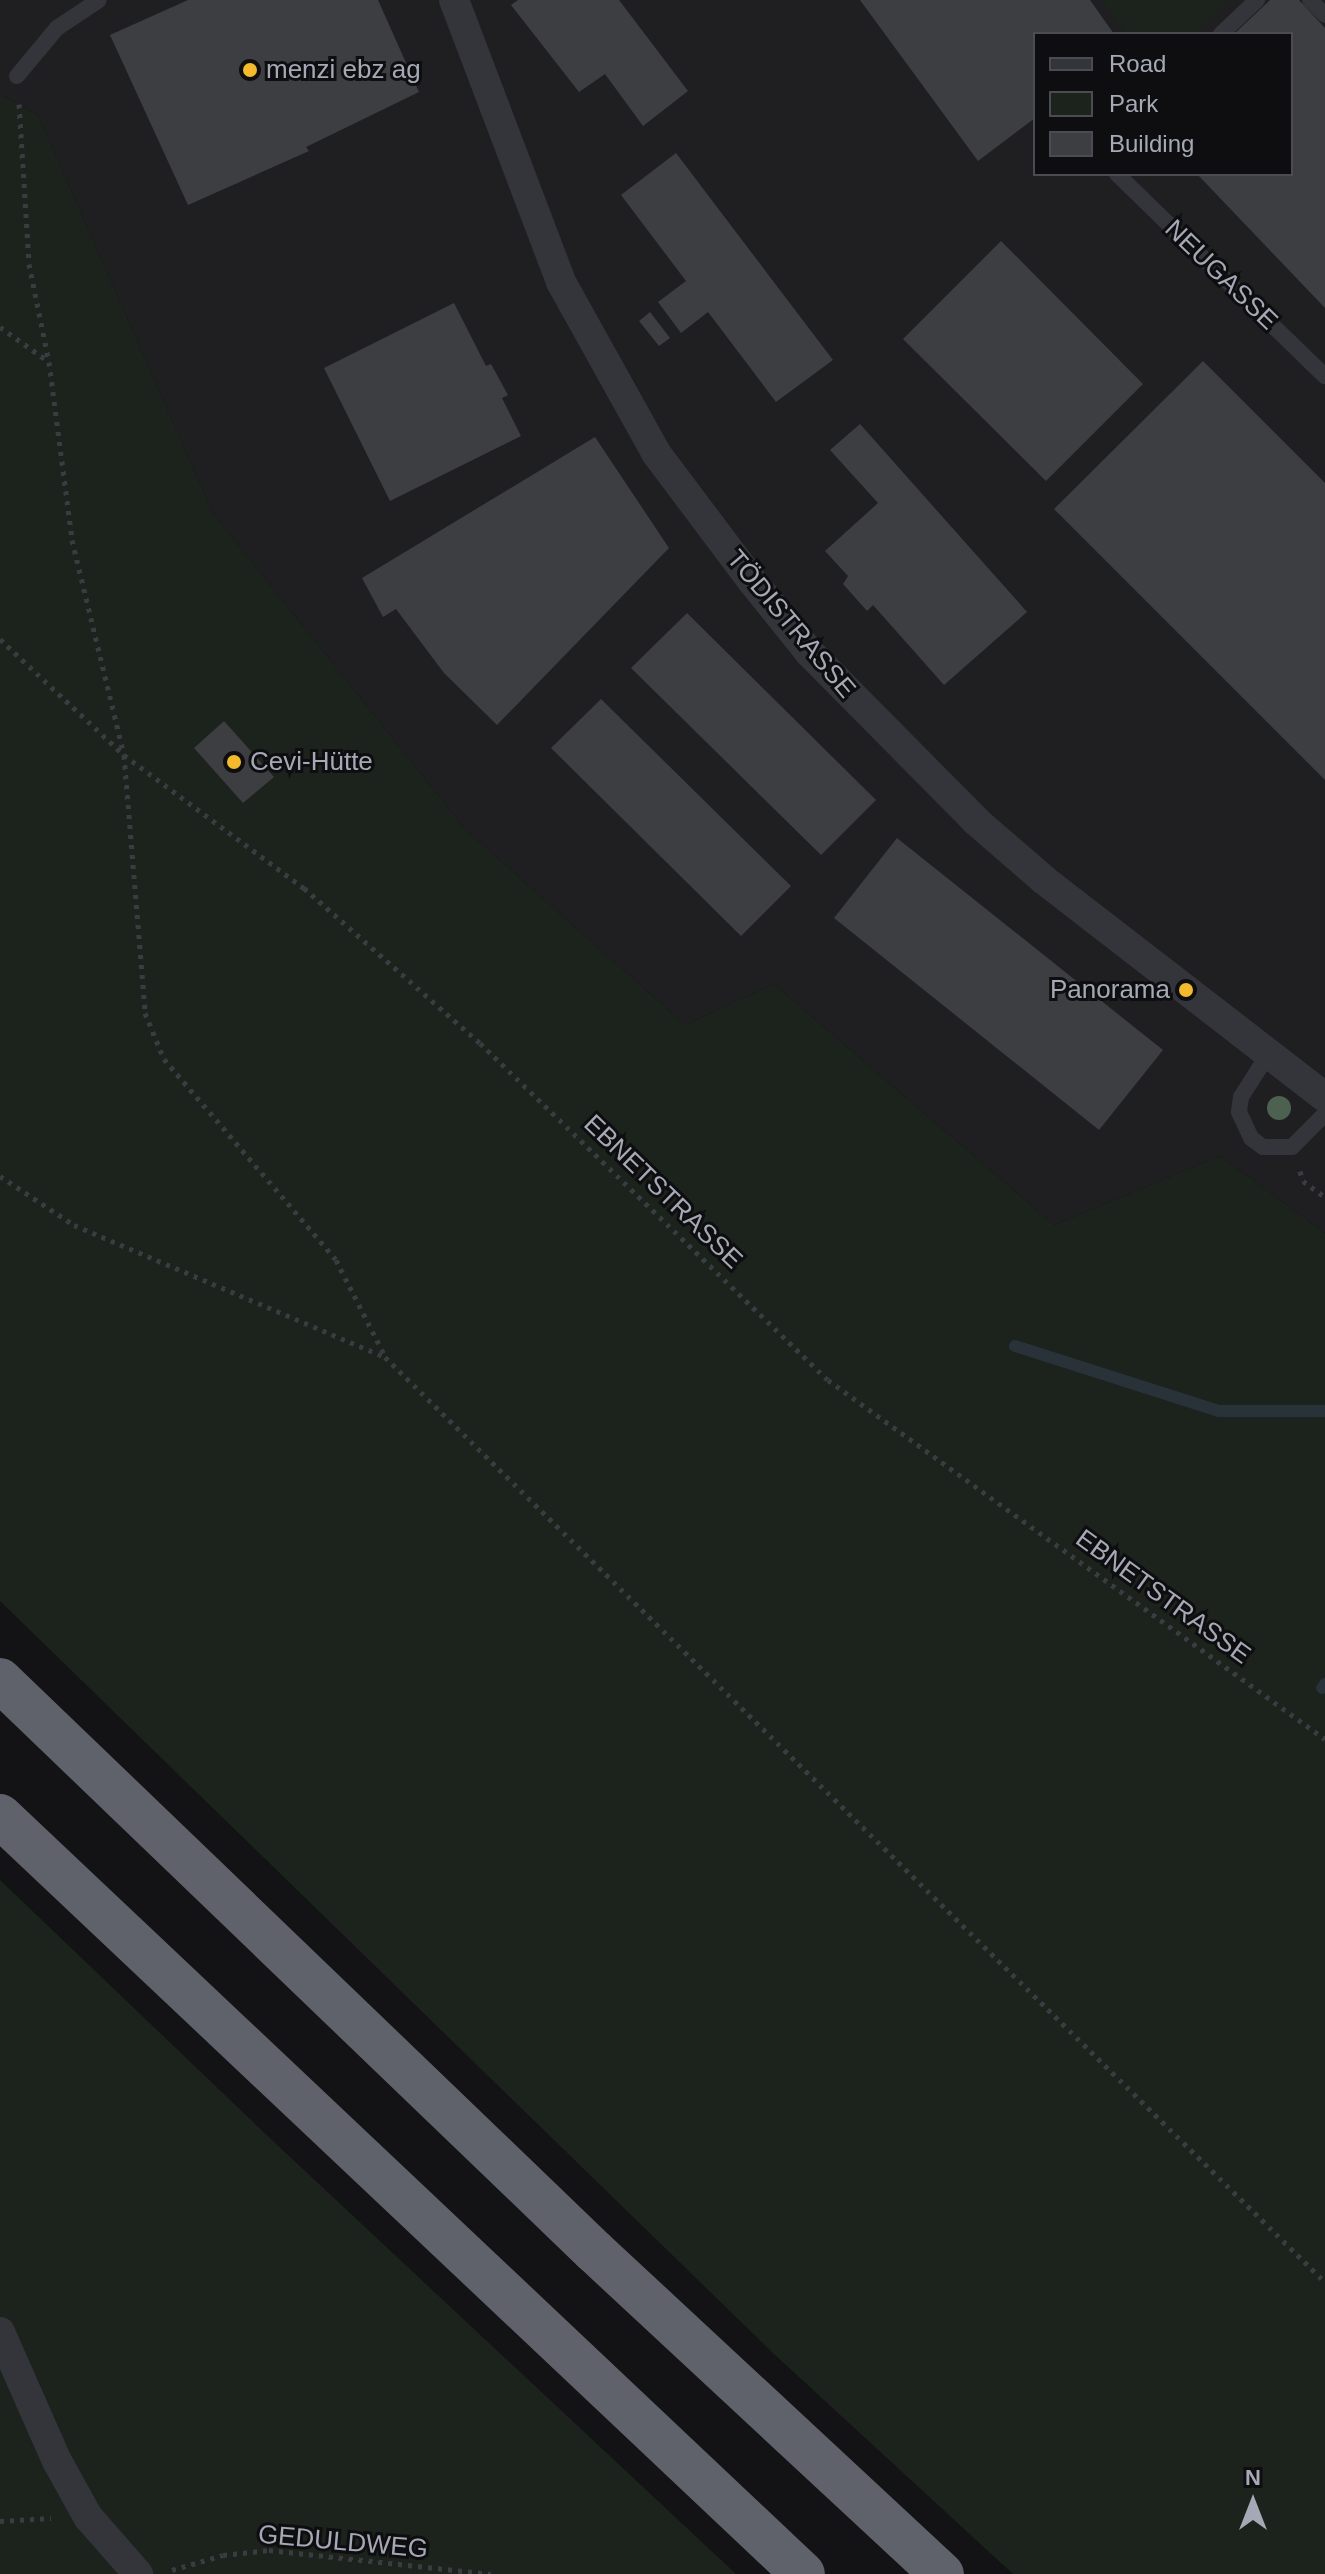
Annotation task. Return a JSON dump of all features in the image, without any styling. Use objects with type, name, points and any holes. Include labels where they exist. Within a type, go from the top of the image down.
[{"type":"highway","points":[[0,1680],[583,2240],[942,2574]]},
{"type":"highway","points":[[0,1816],[803,2574]]},
{"type":"street","name":"TÖDISTRASSE","points":[[454,0],[561,282],[656,453],[753,582],[809,652],[976,821],[1044,880],[1325,1097]]},
{"type":"street","points":[[0,2332],[57,2461],[88,2517],[149,2573]]},
{"type":"lane","points":[[17,76],[57,28],[99,0]]},
{"type":"lane","points":[[1223,32],[1257,0]]},
{"type":"lane","points":[[1310,0],[1325,15]]},
{"type":"lane","name":"NEUGASSE","points":[[1119,176],[1325,376]]},
{"type":"lane","points":[[1269,1053],[1241,1097],[1243,1126],[1251,1138],[1263,1147],[1292,1147],[1325,1114]]},
{"type":"path","points":[[17,76],[29,264],[49,362],[72,540],[124,755],[145,1013],[164,1059],[336,1260],[385,1357],[1325,2282]]},
{"type":"path","points":[[0,327],[49,362]]},
{"type":"path","name":"EBNETSTRASSE","points":[[0,639],[124,755],[304,888],[480,1043],[828,1380],[1325,1739]]},
{"type":"path","points":[[0,1176],[74,1225],[385,1357]]},
{"type":"path","points":[[0,2521],[88,2517]]},
{"type":"path","name":"GEDULDWEG","points":[[149,2573],[223,2555],[269,2550],[491,2574]]},
{"type":"shaded area","points":[[0,0],[1325,0],[1325,1233],[1220,1156],[1054,1225],[774,984],[685,1025],[465,829],[213,513],[38,115],[0,94]]},
{"type":"green space","points":[[1102,0],[1229,0],[1197,32],[1125,32]]},
{"type":"green space","points":[[0,94],[38,115],[213,513],[465,829],[685,1025],[774,984],[1054,1225],[1220,1156],[1325,1233],[1325,2574],[1013,2574],[774,2354],[0,1601]]},
{"type":"green space","points":[[0,1880],[274,2142],[736,2574],[0,2574]]},
{"type":"building","name":"menzi ebz ag","points":[[188,0],[378,0],[419,92],[306,147],[309,151],[188,205],[110,35]]},
{"type":"building","points":[[518,0],[619,0],[688,91],[643,126],[605,74],[579,92],[511,5]]},
{"type":"building","points":[[860,0],[1090,0],[1113,32],[1033,32],[1033,120],[978,161]]},
{"type":"building","points":[[1270,0],[1299,0],[1325,28],[1325,308],[1199,176],[1293,176],[1293,32],[1236,32]]},
{"type":"building","points":[[676,153],[833,360],[776,402],[708,312],[681,333],[658,302],[686,281],[621,195]]},
{"type":"building","points":[[1001,241],[1143,384],[1046,481],[903,339]]},
{"type":"building","points":[[454,303],[486,366],[491,364],[508,395],[502,398],[521,436],[390,501],[324,368]]},
{"type":"building","points":[[650,312],[670,338],[659,346],[639,321]]},
{"type":"building","points":[[1203,361],[1325,483],[1325,780],[1054,509]]},
{"type":"building","points":[[860,424],[1027,612],[944,685],[873,605],[867,611],[843,584],[848,576],[825,551],[878,503],[830,450]]},
{"type":"building","points":[[595,437],[669,548],[497,725],[444,673],[396,609],[383,617],[362,578]]},
{"type":"building","points":[[687,613],[876,800],[821,855],[631,668]]},
{"type":"building","points":[[601,699],[791,886],[741,936],[551,748]]},
{"type":"building","name":"Cevi-Hütte","points":[[224,721],[274,777],[243,803],[194,748]]},
{"type":"building","points":[[897,838],[1163,1050],[1099,1130],[834,918]]},
{"type":"waterway","points":[[1015,1346],[1219,1411],[1325,1411]]},
{"type":"waterway","points":[[1322,1688],[1325,1684]]},
{"type":"place","name":"menzi ebz ag","points":[[250,70]]},
{"type":"place","name":"Cevi-Hütte","points":[[234,762]]},
{"type":"place","name":"Panorama","points":[[1186,990]]}]
